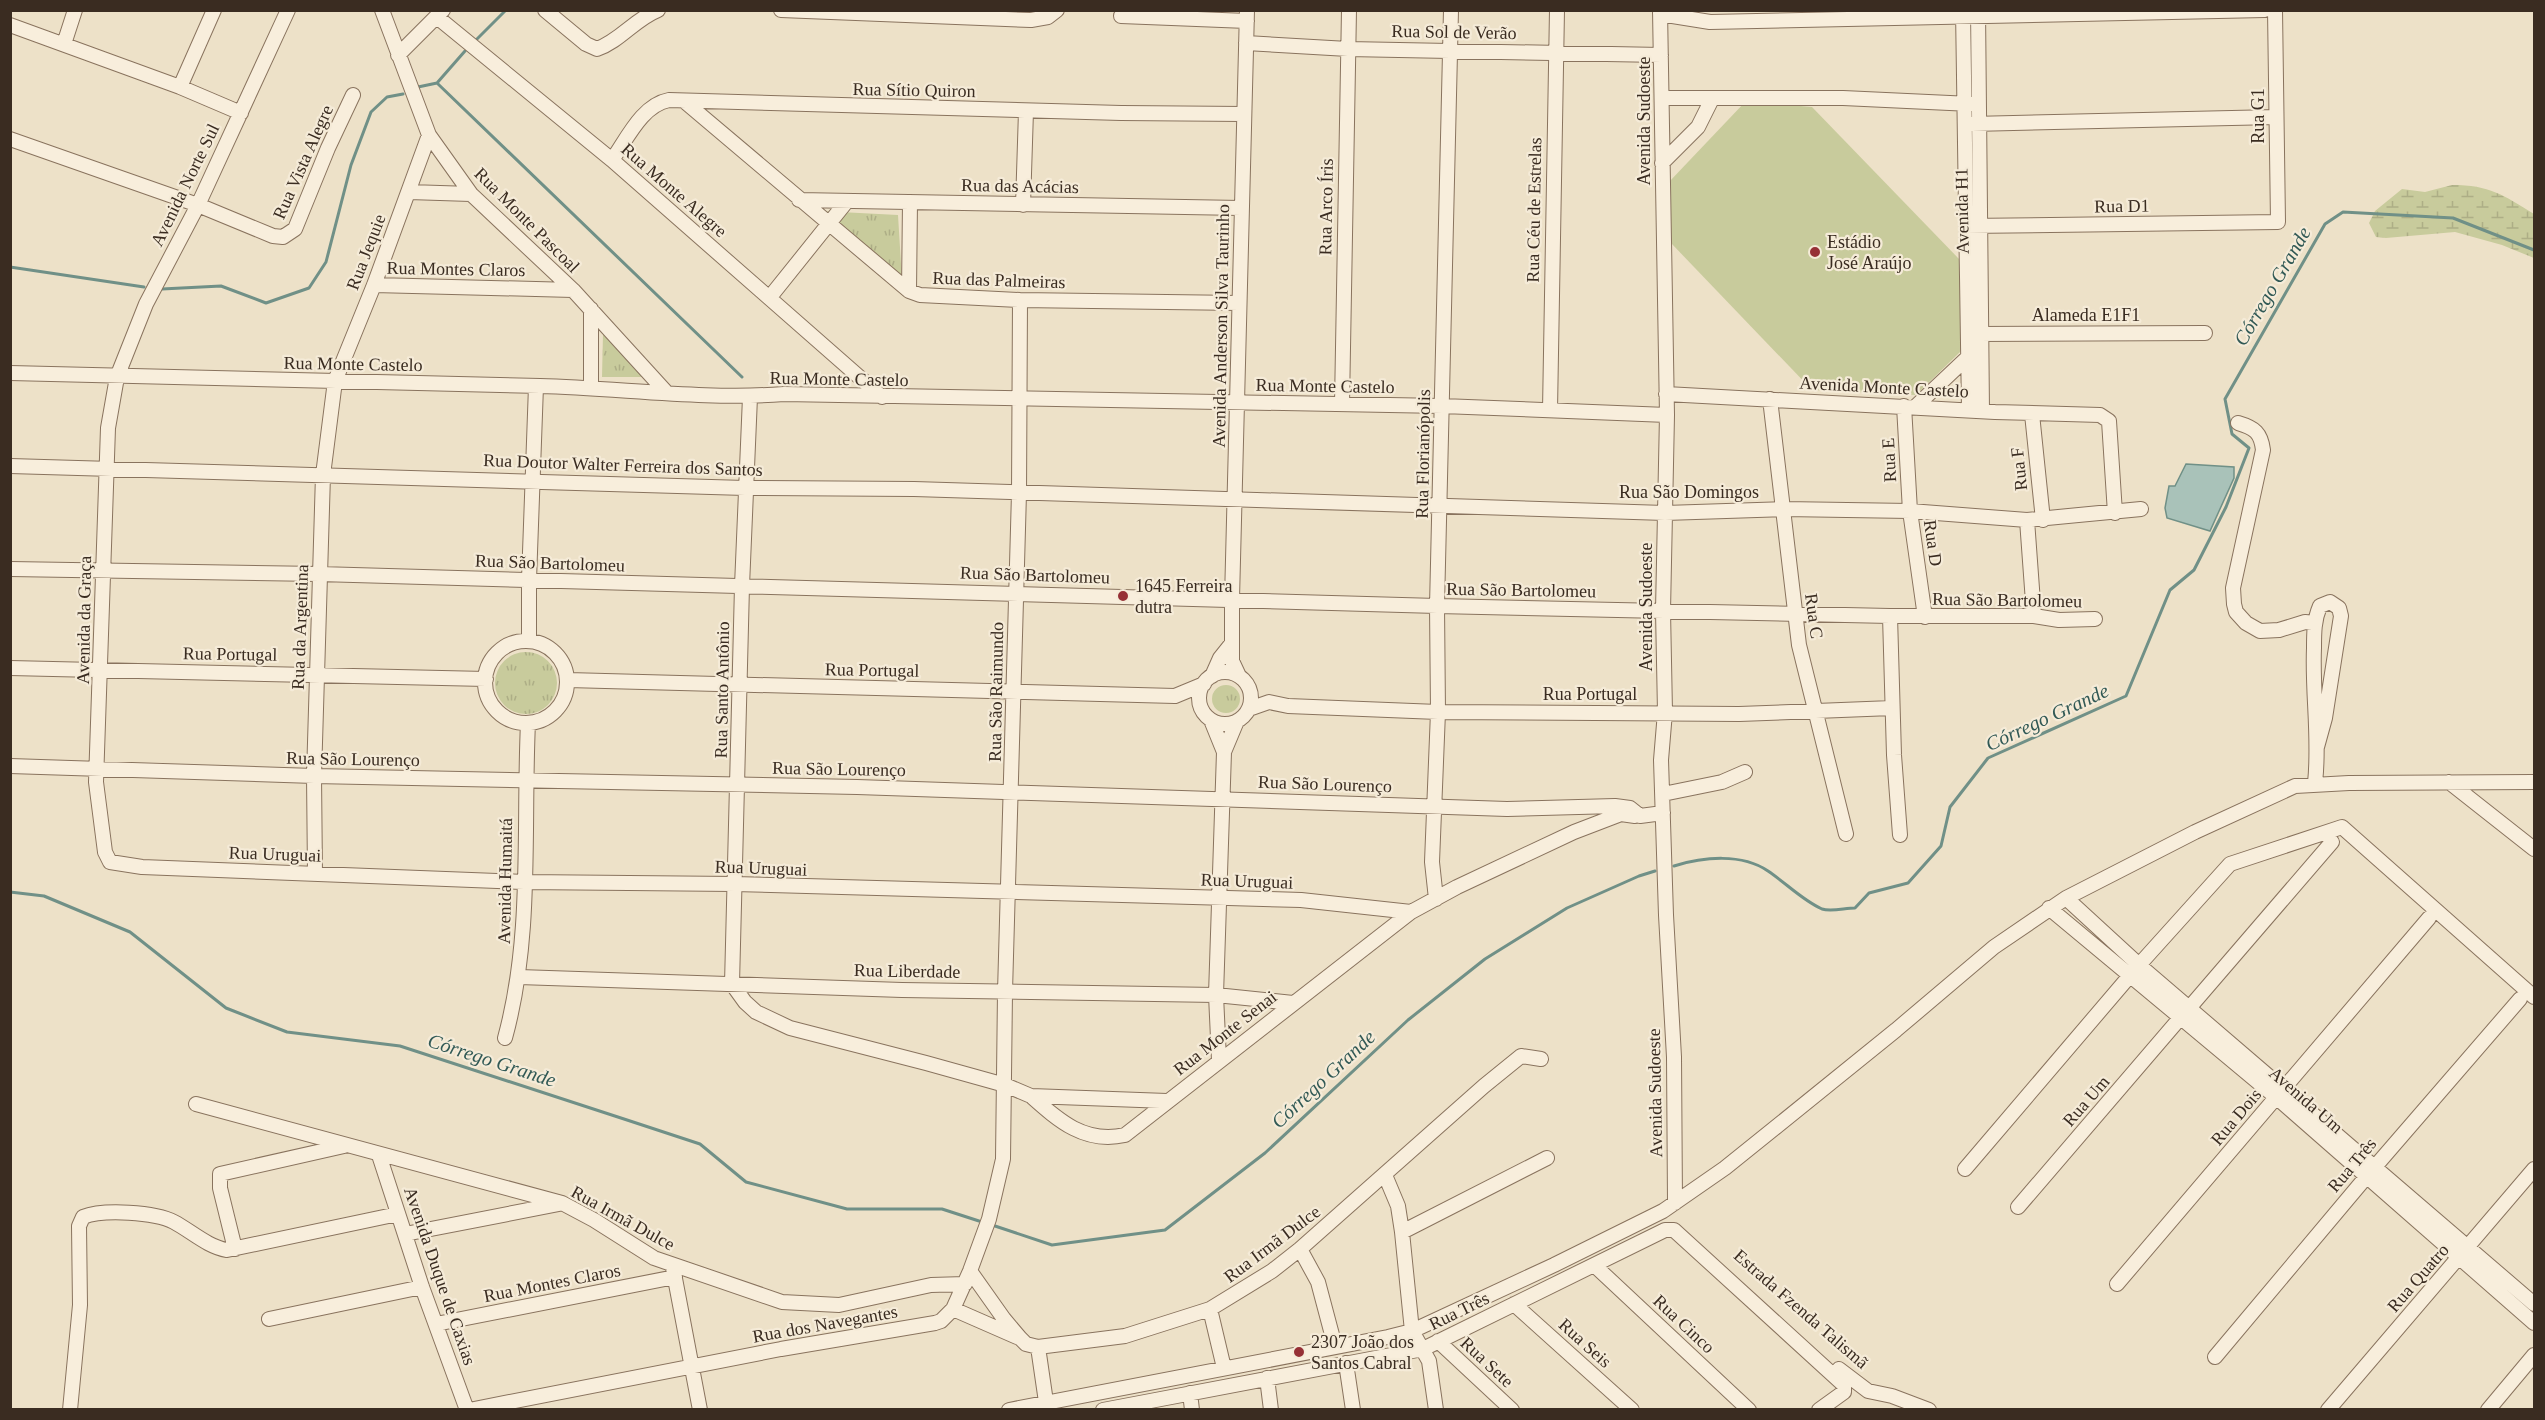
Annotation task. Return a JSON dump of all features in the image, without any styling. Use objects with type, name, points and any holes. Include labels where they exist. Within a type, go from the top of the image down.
[{"type":"street","points":[[64,44],[75,10]]},
{"type":"street","points":[[180,87],[214,10]]},
{"type":"street","name":"Avenida Norte Sul","points":[[117,377],[146,304],[198,205],[288,10]]},
{"type":"street","name":"Rua Monte Pascoal","points":[[382,10],[429,135],[471,194],[573,290],[666,392]]},
{"type":"street","points":[[545,10],[586,44],[597,49],[612,42],[637,22],[658,10]]},
{"type":"street","points":[[781,10],[1031,20],[1048,17],[1058,10]]},
{"type":"street","name":"Rua Arco Íris","points":[[1342,404],[1349,10]]},
{"type":"street","name":"Rua Florianópolis","points":[[1436,899],[1432,862],[1438,712],[1437,606],[1451,10]]},
{"type":"street","name":"Rua Céu de Estrelas","points":[[1550,410],[1557,10]]},
{"type":"street","points":[[1660,12],[1710,22],[1963,13],[2265,10]]},
{"type":"street","name":"Rua G1","points":[[2275,10],[2278,222]]},
{"type":"street","name":"Avenida Sudoeste","points":[[1660,12],[1667,415],[1663,611],[1665,712],[1661,760],[1674,1057],[1675,1203]]},
{"type":"street","name":"Avenida H1","points":[[1963,13],[1967,334],[1976,411]]},
{"type":"street","name":"Avenida H1","points":[[1976,411],[1983,334],[1978,13]]},
{"type":"street","points":[[398,55],[440,14]]},
{"type":"street","name":"Rua Monte Alegre","points":[[440,14],[612,160],[882,397]]},
{"type":"street","points":[[1121,16],[1247,16]]},
{"type":"street","name":"Avenida Anderson Silva Taurinho","points":[[1244,681],[1232,661],[1232,599],[1247,16]]},
{"type":"street","points":[[10,25],[180,87],[241,113]]},
{"type":"street","name":"Rua Sol de Verão","points":[[1246,43],[1348,49],[1662,55]]},
{"type":"street","name":"Rua Vista Alegre","points":[[10,139],[198,205],[273,236],[283,237],[293,232],[304,212],[328,148],[353,95]]},
{"type":"street","points":[[1663,98],[1843,98],[1979,104]]},
{"type":"street","points":[[1662,163],[1698,127],[1712,99]]},
{"type":"street","name":"Rua Sítio Quiron","points":[[612,160],[653,105],[669,100],[1026,111],[1244,114]]},
{"type":"street","name":"Rua das Palmeiras","points":[[684,101],[909,291],[920,295],[1020,300],[1239,303]]},
{"type":"street","points":[[1023,205],[1026,111]]},
{"type":"street","points":[[1963,124],[2276,117]]},
{"type":"street","name":"Rua Jequie","points":[[335,381],[374,285],[429,135]]},
{"type":"street","points":[[409,192],[471,194]]},
{"type":"street","name":"Rua das Acácias","points":[[799,200],[1241,208]]},
{"type":"street","points":[[770,297],[847,201]]},
{"type":"street","points":[[909,291],[910,202]]},
{"type":"street","name":"Rua D1","points":[[1966,226],[2278,222]]},
{"type":"street","name":"Rua Montes Claros","points":[[374,285],[573,290]]},
{"type":"street","name":"Rua São Raimundo","points":[[1005,1085],[1005,992],[1012,792],[1020,399],[1020,300]]},
{"type":"street","points":[[591,309],[591,387]]},
{"type":"street","name":"Alameda E1F1","points":[[1967,334],[2205,333]]},
{"type":"street","points":[[1909,407],[1968,357]]},
{"type":"street","name":"Rua Monte Castelo","points":[[10,373],[591,387],[750,397],[784,394],[1342,404],[1667,415]]},
{"type":"street","name":"Avenida da Graça","points":[[110,862],[105,852],[97,794],[97,770],[108,428],[117,377]]},
{"type":"street","name":"Rua da Argentina","points":[[315,874],[314,776],[319,574],[323,476],[335,381]]},
{"type":"street","points":[[529,641],[536,386]]},
{"type":"street","name":"Avenida Monte Castelo","points":[[1666,394],[2032,414],[2100,415],[2109,421],[2115,513]]},
{"type":"street","name":"Rua Santo Antônio","points":[[732,984],[745,488],[750,397]]},
{"type":"street","name":"Rua C","points":[[1770,399],[1795,614],[1805,672],[1818,712],[1846,834]]},
{"type":"street","name":"Rua E","points":[[1909,407],[1910,511]]},
{"type":"street","name":"Rua F","points":[[2032,414],[2043,520]]},
{"type":"street","points":[[2238,423],[2253,428],[2262,438],[2263,450],[2233,588],[2236,612],[2246,623],[2260,631],[2279,630],[2305,622],[2315,622]]},
{"type":"street","name":"Rua Doutor Walter Ferreira dos Santos","points":[[10,466],[1235,500]]},
{"type":"street","name":"Rua São Domingos","points":[[1235,500],[1665,513],[1784,509],[1910,511],[2027,520],[2141,510]]},
{"type":"street","name":"Rua D","points":[[1910,511],[1925,617]]},
{"type":"street","points":[[2027,520],[2034,616]]},
{"type":"street","name":"Rua São Bartolomeu","points":[[10,568],[319,574],[1437,606],[1925,617],[2034,616],[2060,620],[2095,620]]},
{"type":"street","points":[[2315,783],[2317,747],[2313,683],[2315,622],[2322,604],[2330,602],[2341,612],[2325,718],[2317,747]]},
{"type":"street","points":[[1890,616],[1900,835]]},
{"type":"street","points":[[529,641],[551,650],[565,669],[566,693],[556,710],[541,720],[528,723],[516,722],[497,710],[486,690],[486,679],[492,659],[500,651],[519,642],[529,641]]},
{"type":"street","points":[[1224,752],[1200,697],[1220,658],[1232,643]]},
{"type":"street","name":"Rua Portugal","points":[[10,668],[486,679]]},
{"type":"street","points":[[1175,696],[1228,672],[1288,706]]},
{"type":"street","name":"Rua Portugal","points":[[567,680],[1175,696]]},
{"type":"street","points":[[1219,1060],[1216,995],[1224,752],[1237,721],[1249,709],[1251,697],[1244,681]]},
{"type":"street","points":[[1175,696],[1224,724],[1237,721]]},
{"type":"street","name":"Rua Portugal","points":[[1249,709],[1269,702],[1288,706],[1438,712],[1818,712],[1893,708]]},
{"type":"street","name":"Avenida Humaitá","points":[[505,1038],[519,977],[528,723]]},
{"type":"street","name":"Rua São Lourenço","points":[[10,766],[314,776],[1222,798],[1507,809],[1615,806],[1630,808],[1640,816],[1663,813]]},
{"type":"street","points":[[1662,794],[1716,784],[1745,772]]},
{"type":"street","points":[[2449,782],[2535,849]]},
{"type":"street","points":[[1009,1410],[1388,1337],[1412,1330],[1565,1260],[1675,1203],[1768,1134],[1896,1030],[1994,946],[2049,908],[2257,802],[2295,786],[2315,783],[2535,782]]},
{"type":"street","points":[[1436,899],[1574,832],[1621,814],[1640,816]]},
{"type":"street","points":[[1965,1169],[2230,864],[2342,827],[2535,997]]},
{"type":"street","name":"Rua Um","points":[[2018,1207],[2332,842]]},
{"type":"street","name":"Rua Uruguai","points":[[110,862],[121,866],[524,882],[734,884],[1301,900],[1411,912]]},
{"type":"street","name":"Avenida Um","points":[[2066,898],[2135,971]]},
{"type":"street","name":"Rua Monte Senai","points":[[1031,1096],[1051,1114],[1077,1130],[1101,1138],[1125,1135],[1411,912],[1436,899]]},
{"type":"street","name":"Avenida Um","points":[[2049,908],[2135,971],[2186,1012],[2370,1171],[2468,1247],[2535,1304]]},
{"type":"street","name":"Rua Dois","points":[[2117,1284],[2429,918]]},
{"type":"street","name":"Rua Liberdade","points":[[519,977],[1005,992],[1216,995],[1293,1004]]},
{"type":"street","points":[[732,984],[745,1002],[756,1012],[790,1028],[1005,1085],[1031,1096],[1167,1101]]},
{"type":"street","name":"Rua Três","points":[[2215,1357],[2370,1171],[2520,999]]},
{"type":"street","name":"Rua Irmã Dulce","points":[[1038,1347],[1125,1336],[1210,1309],[1272,1270],[1300,1249],[1521,1056],[1541,1059]]},
{"type":"street","points":[[1005,1085],[1003,1160],[989,1219],[954,1309],[1020,1338]]},
{"type":"street","name":"Rua Irmã Dulce","points":[[196,1104],[562,1203],[594,1220],[674,1272],[782,1302],[839,1305],[967,1278]]},
{"type":"street","points":[[235,1249],[220,1188],[220,1174],[349,1145]]},
{"type":"street","name":"Avenida Duque de Caxias","points":[[379,1155],[422,1287],[468,1410]]},
{"type":"street","points":[[1402,1232],[1547,1158]]},
{"type":"street","name":"Rua Quatro","points":[[2328,1410],[2535,1169]]},
{"type":"street","name":"Avenida Um","points":[[2370,1171],[2458,1258],[2535,1323]]},
{"type":"street","points":[[1385,1174],[1398,1206],[1412,1330],[1429,1360],[1436,1410]]},
{"type":"street","points":[[405,1234],[562,1203]]},
{"type":"street","name":"Estrada Fzenda Talismã","points":[[1663,1211],[1848,1378],[1868,1391],[1892,1396],[1929,1410]]},
{"type":"street","points":[[70,1410],[80,1305],[82,1217],[105,1214],[149,1215],[171,1220],[219,1249],[235,1249],[398,1214]]},
{"type":"street","name":"Rua Três","points":[[1108,1409],[1423,1349],[1665,1230],[1674,1230],[1844,1385],[1844,1392],[1819,1410]]},
{"type":"street","points":[[1300,1249],[1318,1282],[1335,1346]]},
{"type":"street","name":"Rua Cinco","points":[[1594,1265],[1749,1410]]},
{"type":"street","points":[[674,1272],[700,1410]]},
{"type":"street","name":"Rua Montes Claros","points":[[436,1324],[674,1272]]},
{"type":"street","points":[[967,1278],[1026,1344],[1038,1347],[1046,1402]]},
{"type":"street","points":[[269,1319],[422,1287]]},
{"type":"street","name":"Rua Seis","points":[[1514,1304],[1632,1410]]},
{"type":"street","name":"Rua dos Navegantes","points":[[468,1410],[781,1349],[935,1323],[941,1321],[954,1309]]},
{"type":"street","points":[[1210,1309],[1224,1368]]},
{"type":"street","name":"Rua Sete","points":[[1438,1341],[1512,1410]]},
{"type":"street","points":[[2488,1410],[2535,1355]]},
{"type":"street","points":[[1346,1364],[1353,1410]]},
{"type":"street","points":[[1266,1378],[1271,1410]]},
{"type":"street","points":[[1190,1393],[1192,1410]]},
{"type":"green space","name":"Estádio José Araújo","points":[[1746,101],[1812,107],[1960,260],[1961,351],[1916,395],[1812,390],[1671,243],[1669,182]]},
{"type":"green space","points":[[2452,185],[2465,185],[2496,192],[2534,214],[2534,258],[2502,245],[2455,232],[2376,237],[2369,223],[2375,211],[2402,189],[2425,192]]},
{"type":"green space","points":[[821,211],[898,215],[902,280]]},
{"type":"green space","points":[[603,333],[643,377],[602,377]]},
{"type":"green space","points":[[520,652],[532,652],[548,661],[555,671],[557,683],[555,695],[548,705],[532,714],[520,714],[509,709],[500,700],[495,689],[495,677],[500,666],[509,657]]},
{"type":"green space","points":[[1226,685],[1236,689],[1240,699],[1236,709],[1226,713],[1216,709],[1212,699],[1216,689]]},
{"type":"water","points":[[2186,464],[2234,467],[2234,478],[2210,531],[2167,518],[2165,508],[2169,486],[2175,486]]},
{"type":"waterway","points":[[475,41],[506,10]]},
{"type":"waterway","points":[[418,87],[437,83],[465,51]]},
{"type":"waterway","points":[[437,83],[742,377]]},
{"type":"waterway","points":[[162,289],[221,286],[266,303],[309,288],[326,262],[351,165],[371,112],[387,97],[403,94]]},
{"type":"waterway","name":"Córrego Grande","points":[[1674,866],[1697,860],[1722,858],[1746,861],[1768,871],[1815,905],[1830,910],[1855,908],[1869,893],[1908,883],[1941,846],[1950,807],[1988,758],[2126,696],[2170,590],[2194,570],[2226,507],[2249,448],[2232,434],[2225,399],[2325,224],[2343,212],[2453,218],[2534,250]]},
{"type":"waterway","points":[[10,267],[144,287]]},
{"type":"waterway","name":"Córrego Grande","points":[[995,1226],[1052,1245],[1165,1230],[1265,1153],[1408,1020],[1485,959],[1567,908],[1655,871]]},
{"type":"waterway","name":"Córrego Grande","points":[[10,892],[44,896],[130,932],[226,1008],[287,1032],[400,1046],[624,1119],[700,1144],[746,1182],[847,1209],[942,1209],[979,1221]]},
{"type":"place","name":"Estádio José Araújo","points":[[1815,252]]},
{"type":"place","name":"1645 Ferreira dutra","points":[[1123,596]]},
{"type":"place","name":"2307 João dos Santos Cabral","points":[[1299,1352]]}]
